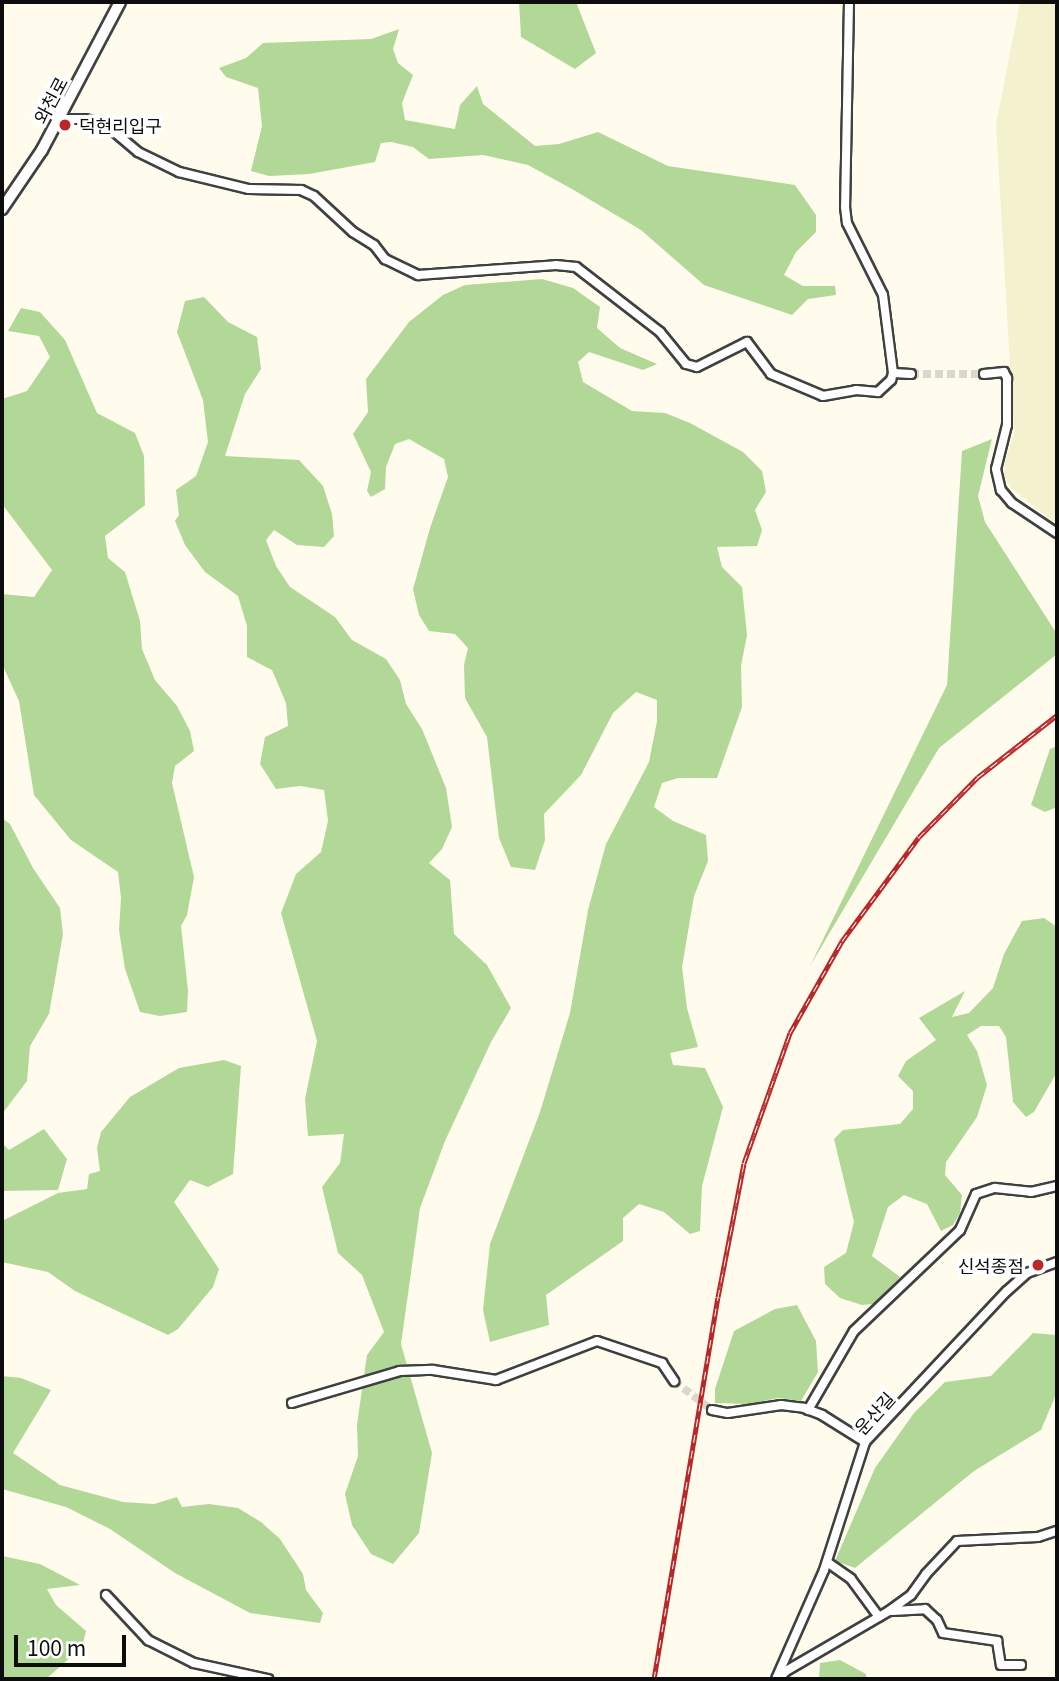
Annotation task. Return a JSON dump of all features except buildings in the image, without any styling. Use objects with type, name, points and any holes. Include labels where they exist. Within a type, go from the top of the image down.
[{"type":"street","name":"와천로","points":[[2,209],[58,120],[120,2]]},
{"type":"street","points":[[58,120],[85,119],[105,124],[138,152],[179,172],[249,189],[301,190],[314,196],[353,232],[374,245],[385,259],[418,275],[556,265],[576,267],[660,332],[686,364],[697,367],[747,342],[771,374],[822,396],[856,390],[878,392],[891,380],[893,373],[883,295],[847,223],[845,207],[849,2]]},
{"type":"street","points":[[984,374],[1004,372],[1007,378],[1007,425],[996,469],[1001,490],[1012,503],[1057,533]]},
{"type":"street","points":[[893,373],[911,374]]},
{"type":"street","points":[[808,1410],[854,1331],[960,1230],[976,1194],[995,1188],[1031,1192],[1057,1186]]},
{"type":"street","name":"운산길","points":[[778,1679],[827,1562],[865,1442],[1007,1291],[1027,1273],[1057,1262]]},
{"type":"street","points":[[1048,1266],[1057,1273]]},
{"type":"street","points":[[292,1403],[400,1371],[433,1370],[496,1380],[597,1341],[662,1363],[674,1381]]},
{"type":"street","points":[[712,1410],[728,1413],[781,1405],[808,1410],[822,1415],[865,1442]]},
{"type":"street","points":[[778,1679],[786,1671],[889,1611],[911,1595],[926,1574],[957,1541],[1038,1537],[1057,1531]]},
{"type":"street","points":[[827,1562],[851,1579],[879,1617]]},
{"type":"street","points":[[106,1595],[148,1640],[194,1663],[268,1679]]},
{"type":"street","points":[[889,1611],[925,1609],[937,1620],[943,1633],[997,1641],[1001,1665],[1021,1665]]},
{"type":"shaded area","points":[[1020,2],[1057,2],[1057,525],[1010,487],[1004,476],[1005,461],[1014,434],[996,124]]},
{"type":"green space","points":[[519,2],[576,2],[596,53],[575,69],[521,37]]},
{"type":"green space","points":[[399,29],[393,49],[398,63],[413,75],[402,103],[405,120],[455,129],[460,105],[477,86],[483,104],[535,146],[559,144],[598,132],[668,166],[795,185],[816,215],[816,232],[796,252],[784,275],[803,286],[835,286],[836,295],[808,299],[792,315],[704,285],[641,230],[572,189],[528,165],[483,155],[429,159],[413,147],[391,142],[381,143],[375,162],[309,174],[269,176],[251,171],[262,126],[258,88],[226,77],[219,68],[246,58],[263,43],[371,39]]},
{"type":"green space","points":[[542,279],[573,288],[600,307],[597,328],[620,348],[657,364],[643,370],[589,352],[578,362],[583,382],[632,411],[665,413],[690,423],[743,452],[762,471],[766,492],[755,510],[762,530],[757,546],[717,547],[722,567],[742,587],[747,635],[741,666],[742,707],[717,778],[678,778],[662,783],[654,807],[673,821],[706,835],[708,861],[694,896],[682,967],[687,1008],[698,1047],[670,1053],[673,1065],[705,1068],[723,1107],[702,1186],[700,1231],[690,1234],[664,1212],[639,1204],[623,1218],[623,1241],[546,1295],[549,1325],[490,1342],[483,1310],[490,1244],[540,1112],[570,1013],[588,910],[606,844],[649,762],[657,721],[657,700],[636,692],[613,713],[581,775],[544,814],[545,840],[535,870],[511,867],[499,838],[487,737],[465,698],[464,665],[468,648],[455,634],[429,631],[419,615],[413,589],[448,477],[444,459],[409,439],[395,444],[386,467],[385,489],[371,497],[367,491],[371,472],[353,434],[368,412],[366,379],[409,322],[443,295],[465,285]]},
{"type":"green space","points":[[204,297],[228,322],[257,337],[261,369],[245,394],[225,456],[299,460],[323,486],[332,514],[334,536],[324,547],[297,545],[274,530],[266,540],[276,566],[290,587],[335,617],[352,640],[386,659],[400,680],[406,704],[422,729],[446,788],[452,827],[442,849],[429,863],[450,880],[454,934],[487,965],[511,1008],[491,1042],[445,1141],[420,1208],[401,1344],[432,1453],[419,1533],[393,1564],[371,1554],[352,1525],[345,1494],[358,1456],[357,1424],[367,1355],[384,1332],[362,1275],[338,1253],[322,1187],[340,1163],[344,1134],[308,1136],[305,1099],[317,1041],[281,913],[296,874],[321,852],[328,821],[324,790],[300,786],[276,789],[260,764],[265,737],[288,726],[286,703],[272,670],[247,657],[247,626],[238,596],[205,572],[185,545],[175,521],[179,515],[176,490],[196,476],[208,442],[203,400],[177,332],[185,301]]},
{"type":"green space","points":[[21,308],[40,312],[65,340],[97,413],[135,433],[144,456],[145,505],[105,536],[108,558],[125,572],[140,621],[142,649],[155,680],[177,706],[190,731],[194,751],[175,766],[172,783],[194,877],[187,915],[181,926],[188,991],[187,1012],[160,1016],[140,1012],[125,969],[119,930],[121,898],[118,872],[71,840],[34,795],[19,701],[2,664],[2,594],[34,597],[52,570],[2,504],[2,399],[27,391],[50,357],[39,336],[8,331]]},
{"type":"green space","points":[[992,439],[978,496],[985,522],[1057,634],[1057,654],[939,748],[810,966],[947,685],[962,451]]},
{"type":"green space","points":[[1057,746],[1057,807],[1045,812],[1031,805],[1050,749]]},
{"type":"green space","points":[[2,818],[10,824],[33,868],[60,908],[63,934],[49,1014],[30,1046],[27,1081],[2,1114]]},
{"type":"green space","points":[[1044,918],[1057,927],[1057,1072],[1034,1112],[1026,1117],[1013,1102],[1006,1037],[999,1026],[981,1026],[967,1035],[977,1051],[987,1085],[977,1117],[946,1162],[945,1175],[962,1195],[960,1213],[953,1225],[941,1231],[927,1204],[904,1195],[888,1207],[872,1256],[900,1277],[874,1304],[862,1305],[840,1298],[825,1284],[824,1267],[846,1253],[854,1222],[834,1139],[843,1130],[900,1124],[913,1109],[913,1091],[898,1076],[906,1061],[936,1040],[919,1018],[965,991],[952,1017],[969,1013],[993,988],[1004,954],[1022,921]]},
{"type":"green space","points":[[224,1060],[241,1066],[233,1174],[208,1187],[190,1180],[174,1202],[219,1269],[213,1287],[178,1329],[168,1335],[75,1291],[48,1272],[2,1262],[2,1221],[58,1193],[87,1189],[89,1174],[100,1171],[97,1148],[101,1132],[130,1097],[179,1068]]},
{"type":"green space","points":[[44,1129],[67,1159],[58,1190],[2,1191],[2,1143],[9,1150]]},
{"type":"green space","points":[[797,1305],[816,1341],[818,1372],[801,1401],[778,1398],[749,1404],[715,1403],[715,1389],[734,1331],[775,1309]]},
{"type":"green space","points":[[1033,1333],[1057,1335],[1057,1392],[1041,1430],[974,1471],[855,1568],[835,1561],[875,1468],[914,1413],[945,1382],[991,1376]]},
{"type":"green space","points":[[2,1376],[21,1378],[51,1390],[13,1453],[60,1485],[123,1502],[154,1504],[177,1497],[182,1507],[209,1504],[238,1508],[261,1522],[280,1539],[303,1574],[306,1590],[323,1613],[320,1623],[250,1613],[175,1573],[110,1529],[66,1507],[2,1489]]},
{"type":"green space","points":[[2,1556],[40,1564],[80,1585],[47,1589],[56,1605],[86,1631],[82,1647],[46,1679],[2,1679]]},
{"type":"green space","points":[[840,1660],[866,1674],[866,1679],[819,1679],[820,1663]]},
{"type":"tunnel","points":[[911,374],[984,374]]},
{"type":"tunnel","points":[[674,1381],[712,1410]]},
{"type":"railway","points":[[654,1679],[718,1297],[744,1163],[790,1033],[842,941],[919,837],[978,777],[1057,715]]},
{"type":"place","name":"덕현리입구","points":[[65,125]]},
{"type":"place","name":"신석종점","points":[[1038,1265]]}]
